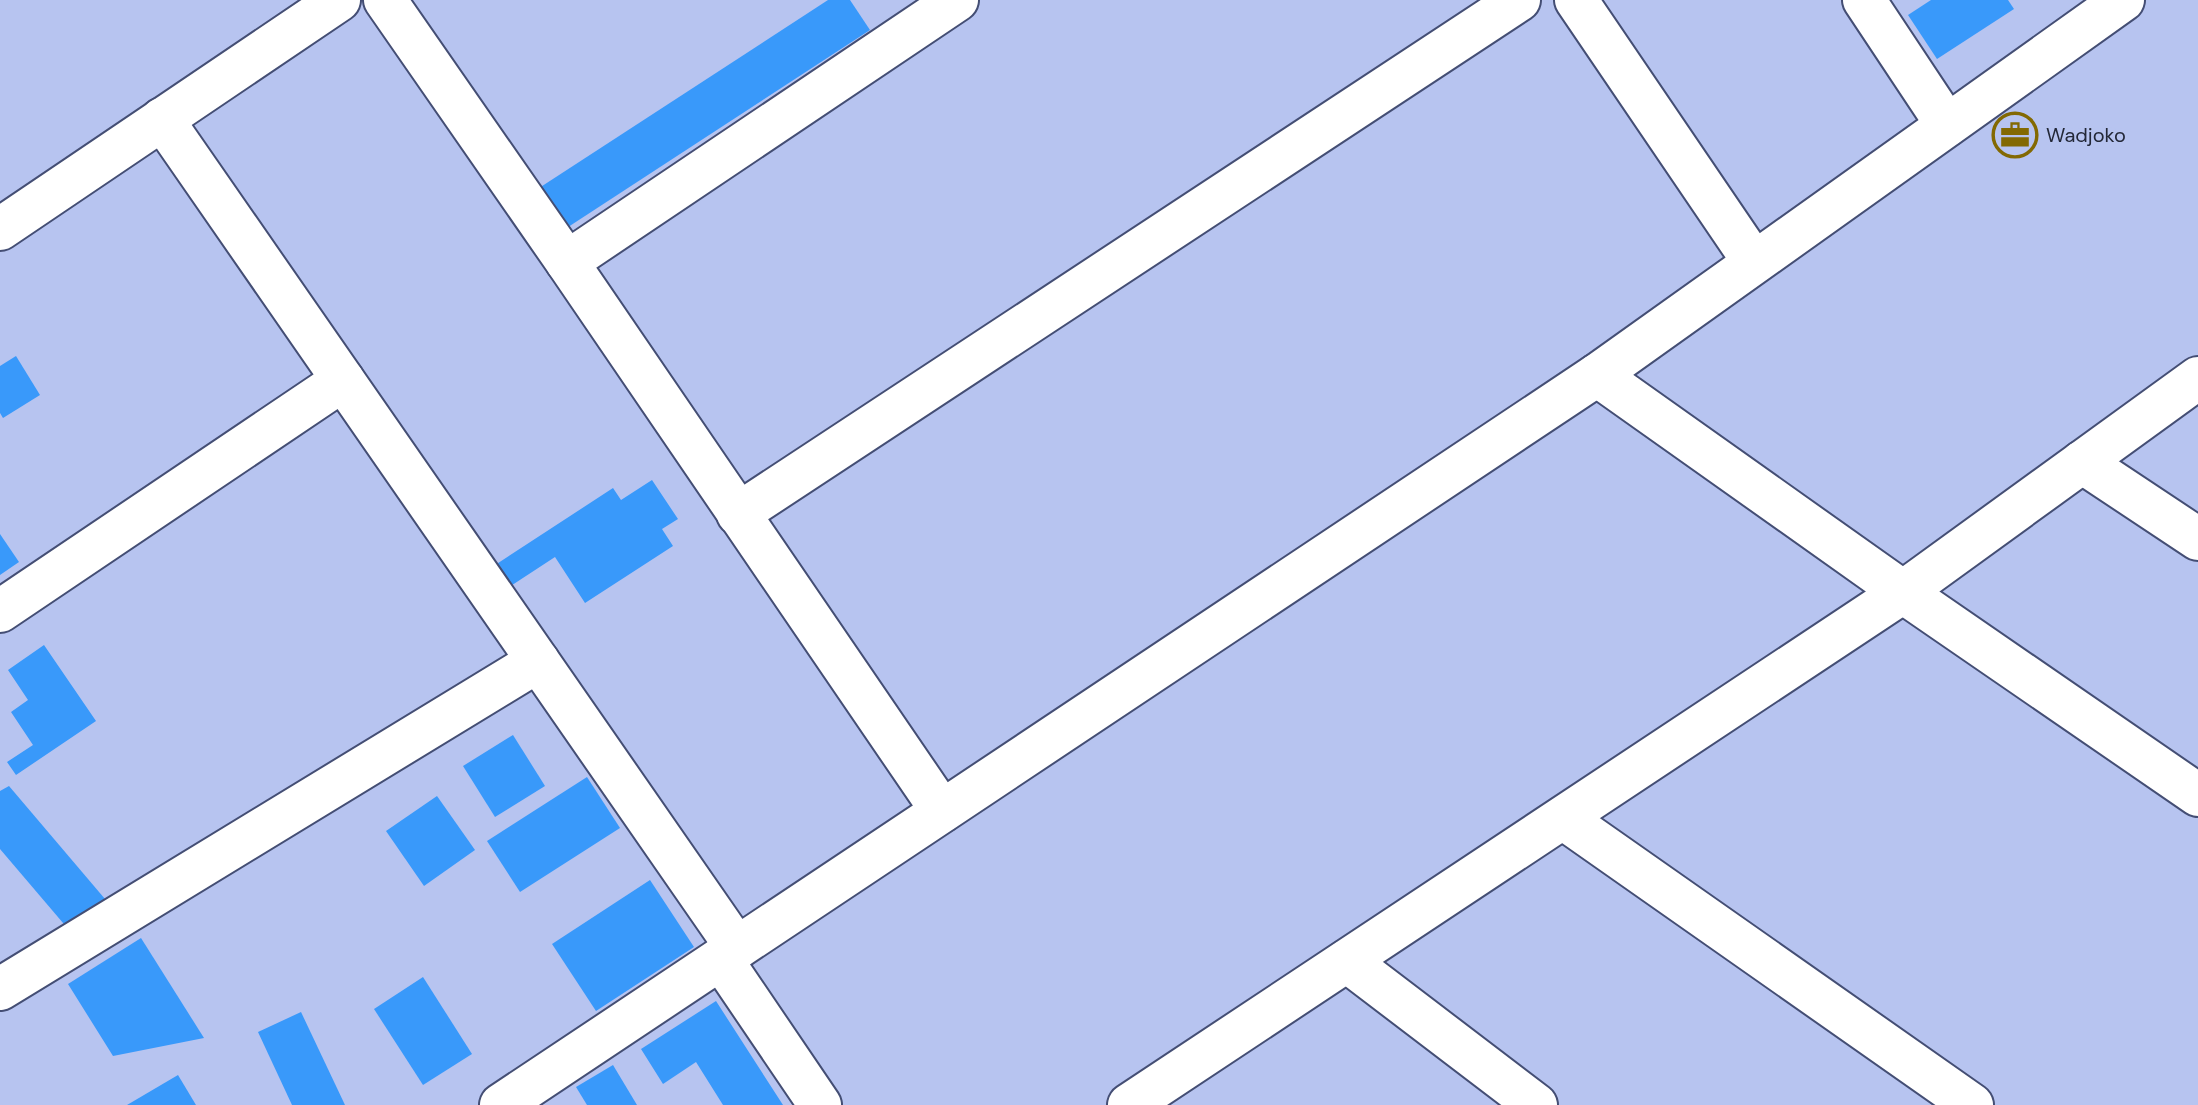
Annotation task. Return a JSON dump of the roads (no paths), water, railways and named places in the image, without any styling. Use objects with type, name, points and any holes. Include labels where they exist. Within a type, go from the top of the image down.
[{"type":"street","points":[[0,229],[339,0]]},
{"type":"street","points":[[385,0],[942,811]]},
{"type":"street","points":[[567,262],[957,0]]},
{"type":"street","points":[[738,514],[1519,0]]},
{"type":"street","points":[[1576,0],[1754,262]]},
{"type":"street","points":[[1864,0],[1947,125]]},
{"type":"street","points":[[501,1105],[1597,375],[2123,0]]},
{"type":"street","points":[[162,119],[538,661],[729,953],[820,1105]]},
{"type":"street","points":[[1597,375],[1903,592],[2198,795]]},
{"type":"street","points":[[1129,1105],[1180,1091],[1347,961],[1903,592],[2198,378]]},
{"type":"street","points":[[0,611],[343,380]]},
{"type":"street","points":[[2082,462],[2198,539]]},
{"type":"street","points":[[0,989],[538,661]]},
{"type":"street","points":[[1563,818],[1972,1105]]},
{"type":"street","points":[[1347,961],[1536,1105]]},
{"type":"place","name":"Wadjoko","points":[[2015,135]]}]
